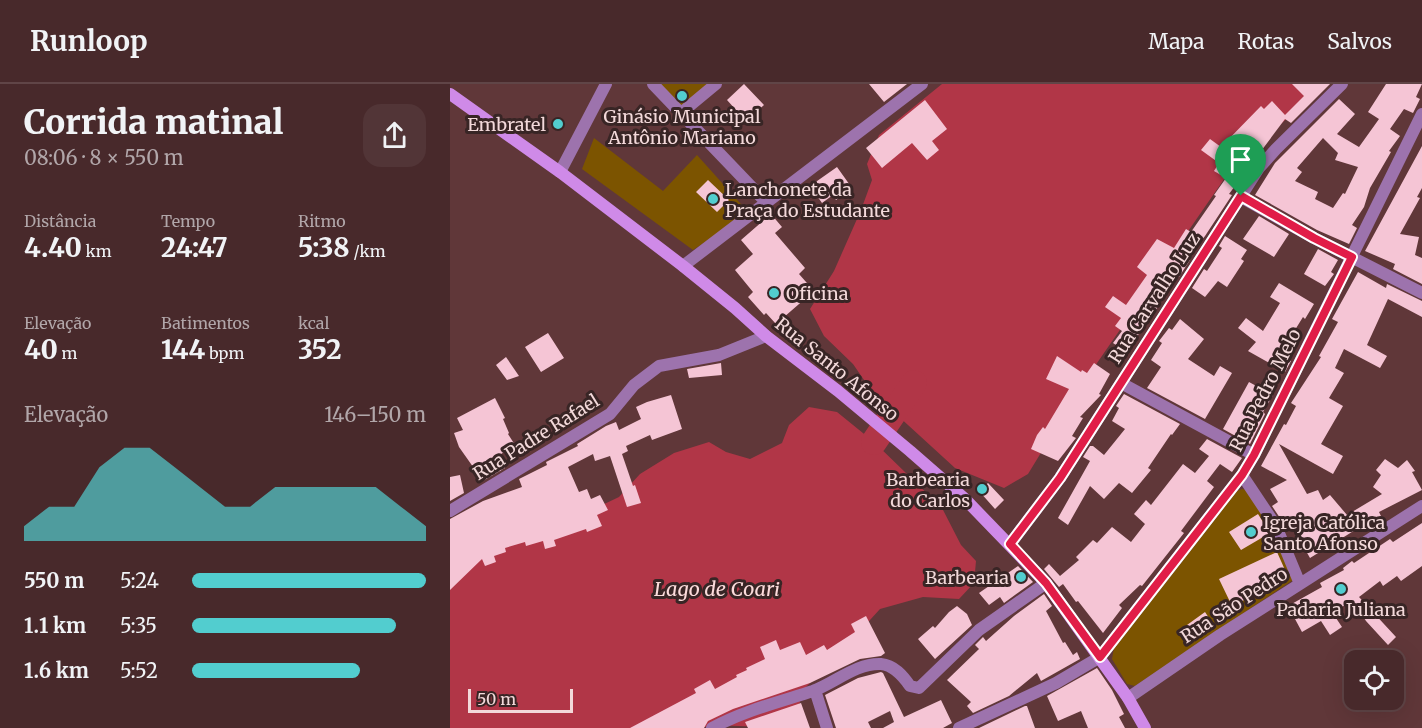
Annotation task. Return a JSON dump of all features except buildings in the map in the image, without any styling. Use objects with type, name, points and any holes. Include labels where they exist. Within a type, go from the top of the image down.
[{"type":"main road","name":"Rua Santo Afonso","points":[[450,94],[560,172],[683,266],[766,336],[838,391],[965,499],[1046,583],[1128,698],[1145,728]]},
{"type":"street","points":[[560,172],[606,84]]},
{"type":"street","points":[[653,84],[766,202]]},
{"type":"street","points":[[681,113],[716,84]]},
{"type":"street","points":[[683,266],[922,84]]},
{"type":"street","name":"Rua Carvalho Luz","points":[[1010,544],[1060,478],[1259,168],[1342,84]]},
{"type":"street","name":"Rua Pedro Melo","points":[[1100,657],[1242,475],[1254,455],[1422,114]]},
{"type":"street","points":[[1241,196],[1314,238],[1422,293]]},
{"type":"street","name":"Rua Padre Rafael","points":[[450,511],[610,414],[634,385],[659,366],[719,355],[766,336]]},
{"type":"street","points":[[1121,383],[1254,455]]},
{"type":"street","points":[[1242,475],[1276,526],[1300,584]]},
{"type":"street","name":"Rua São Pedro","points":[[1128,698],[1422,506]]},
{"type":"street","points":[[712,728],[727,720],[815,690],[866,665],[891,666],[903,676],[910,686],[919,688],[980,630],[1046,583]]},
{"type":"street","points":[[959,728],[1056,683],[1100,657]]},
{"type":"street","points":[[815,690],[827,728]]},
{"type":"shaded area","name":"Ginásio Municipal Antônio Mariano","points":[[659,84],[709,84],[681,108]]},
{"type":"shaded area","points":[[594,138],[663,191],[697,155],[749,213],[693,250],[582,169]]},
{"type":"shaded area","points":[[1242,489],[1249,491],[1273,527],[1293,580],[1135,686],[1127,684],[1112,659],[1114,648],[1237,491]]},
{"type":"water","points":[[942,84],[1324,84],[1229,172],[1086,379],[1028,474],[1004,488],[955,468],[873,393],[853,364],[824,336],[810,309],[834,271],[861,210],[872,180],[867,164],[879,135]]},
{"type":"water","name":"Lago de Coari","points":[[809,407],[837,412],[874,442],[942,508],[961,545],[976,561],[974,583],[959,599],[923,597],[880,609],[805,688],[796,713],[766,727],[713,725],[701,728],[450,728],[450,532],[535,537],[619,497],[640,474],[674,453],[709,442],[726,452],[750,459],[782,443],[789,425]]},
{"type":"waterway","points":[[874,442],[914,383]]},
{"type":"place","name":"Ginásio Municipal Antônio Mariano","points":[[682,96]]},
{"type":"place","name":"Embratel","points":[[558,124]]},
{"type":"place","name":"Lanchonete da Praça do Estudante","points":[[713,199]]},
{"type":"place","name":"Oficina","points":[[774,293]]},
{"type":"place","name":"Barbearia do Carlos","points":[[982,489]]},
{"type":"place","name":"Igreja Católica Santo Afonso","points":[[1251,532]]},
{"type":"place","name":"Barbearia","points":[[1021,577]]},
{"type":"place","name":"Padaria Juliana","points":[[1341,589]]},
{"type":"route","points":[[1241,196],[1352,257],[1242,475],[1100,657],[1046,583],[1010,544],[1060,478],[1241,196]]}]
